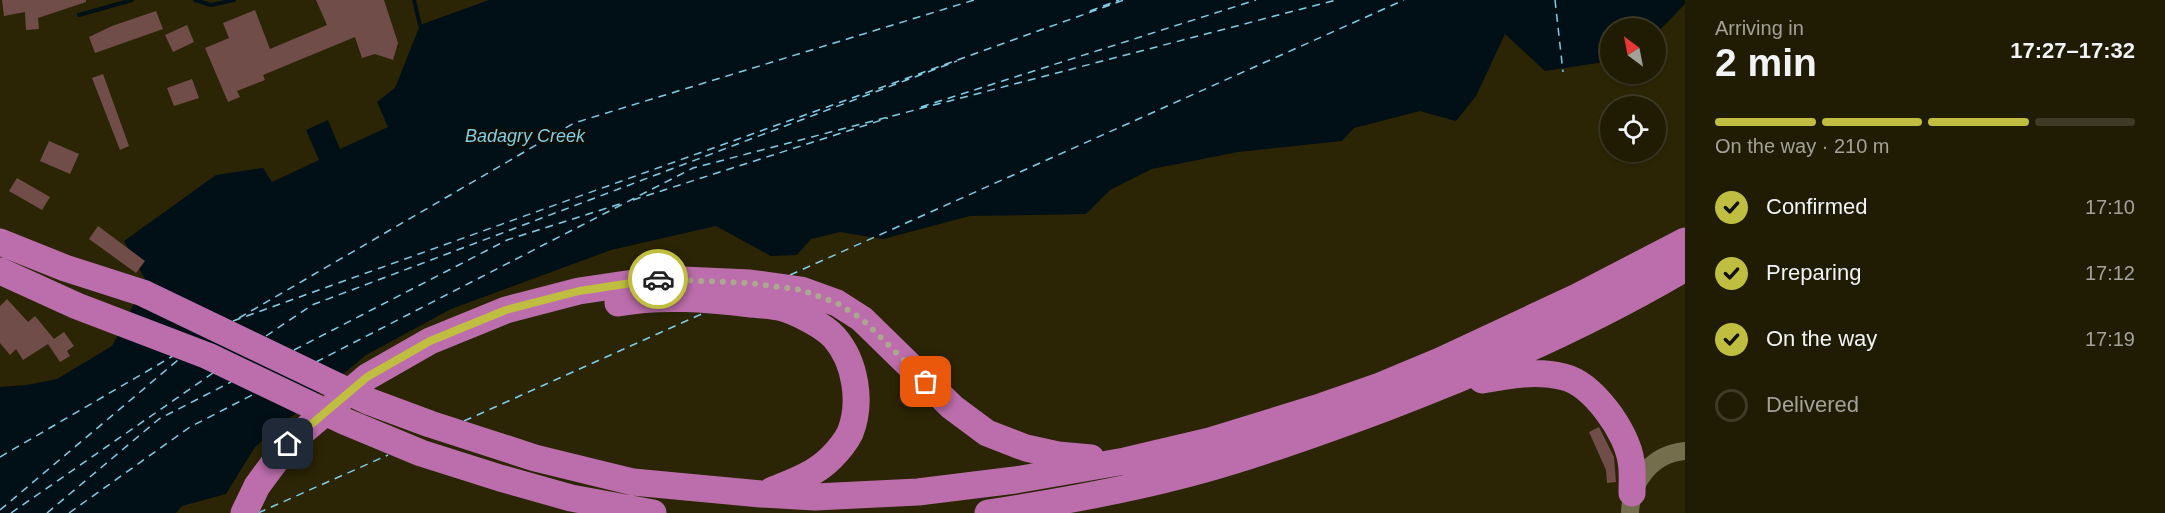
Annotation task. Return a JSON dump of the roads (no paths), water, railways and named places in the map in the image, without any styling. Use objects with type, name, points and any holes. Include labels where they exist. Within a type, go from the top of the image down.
[{"type":"highway","points":[[0,242],[65,268],[142,293],[368,401],[535,458],[633,482],[814,497],[918,492],[1015,480],[1125,461],[1210,441],[1317,408],[1380,386],[1440,361],[1577,297],[1685,241]]},
{"type":"highway","points":[[988,513],[1120,490],[1206,469],[1298,440],[1436,389],[1535,346],[1648,290],[1685,268]]},
{"type":"highway","points":[[0,271],[77,306],[208,356],[344,420],[421,453],[571,498],[653,513]]},
{"type":"highway","points":[[244,513],[257,486],[288,444],[367,377],[430,341],[506,310],[579,291],[660,279],[750,283],[801,290],[837,303],[862,319],[952,407],[987,433],[1026,448],[1058,455],[1125,461]]},
{"type":"highway","points":[[263,513],[278,486],[321,437],[397,379],[433,359],[498,331],[561,313],[640,299],[729,301],[783,308],[811,321],[834,337],[849,362],[855,385],[855,408],[849,434],[831,458],[812,474],[761,494]]},
{"type":"highway","points":[[1436,389],[1512,374],[1541,373],[1567,377],[1591,392],[1606,409],[1624,440],[1631,460],[1631,503]]},
{"type":"street","points":[[1631,503],[1643,473],[1651,465],[1670,454],[1685,451]]},
{"type":"water","name":"Badagry Creek","points":[[489,0],[1685,0],[1685,4],[1666,24],[1666,18],[1600,18],[1600,63],[1545,71],[1505,34],[1476,96],[1456,121],[1420,111],[1354,128],[1342,141],[1238,152],[1152,169],[1110,190],[1086,214],[970,216],[883,239],[840,232],[811,239],[797,255],[771,256],[716,226],[611,250],[451,309],[366,355],[255,447],[226,494],[182,506],[176,513],[0,513],[0,387],[57,379],[112,346],[146,281],[124,241],[216,175],[263,168],[272,182],[319,160],[306,130],[328,120],[340,149],[388,127],[377,102],[395,88],[420,25]]},
{"type":"waterway","points":[[79,15],[132,0]]},
{"type":"waterway","points":[[195,0],[211,5],[234,0]]},
{"type":"waterway","points":[[414,0],[420,25]]}]
